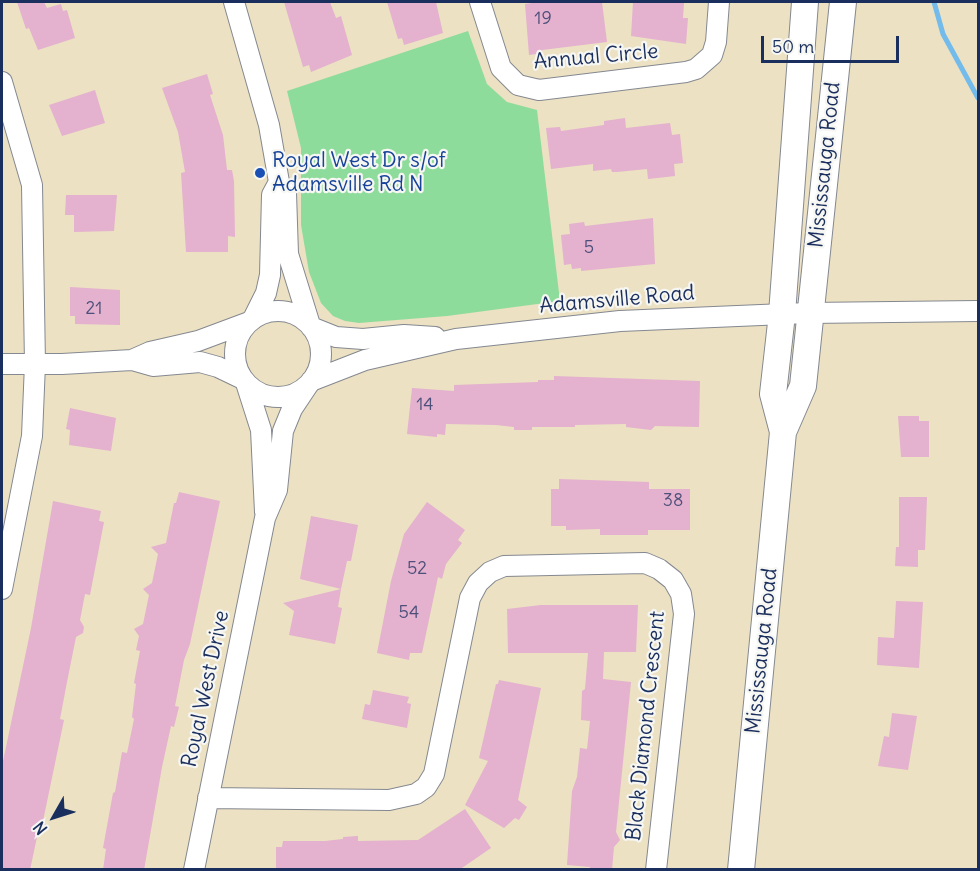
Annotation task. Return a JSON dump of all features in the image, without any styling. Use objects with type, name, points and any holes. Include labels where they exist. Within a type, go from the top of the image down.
[{"type":"main road","name":"Mississauga Road","points":[[783,432],[773,394],[782,314],[805,2]]},
{"type":"main road","name":"Mississauga Road","points":[[741,870],[783,432],[802,386],[843,2]]},
{"type":"street","points":[[2,364],[132,360],[153,366],[200,362],[218,367],[245,381],[257,392],[270,397],[283,397],[309,383],[320,362],[321,349],[310,326],[292,275],[288,254],[286,193],[279,182],[269,125],[234,2]]},
{"type":"street","name":"Annual Circle","points":[[480,2],[501,68],[518,85],[539,90],[696,69],[712,55],[716,42],[719,2]]},
{"type":"street","points":[[2,82],[32,185],[35,364],[32,436],[2,589]]},
{"type":"street","points":[[245,381],[235,361],[235,348],[238,336],[251,320],[266,293],[270,275],[272,195],[279,182]]},
{"type":"street","points":[[132,360],[150,352],[198,341],[277,310],[295,315],[310,326]]},
{"type":"street","name":"Adamsville Road","points":[[309,383],[365,360],[456,339],[620,321],[808,313],[978,311]]},
{"type":"street","name":"Adamsville Road","points":[[310,326],[336,337],[363,339],[404,335],[456,339]]},
{"type":"street","name":"Royal West Drive","points":[[245,381],[261,430],[266,518]]},
{"type":"street","name":"Royal West Drive","points":[[194,870],[266,518],[277,490],[284,431],[292,409],[309,383]]},
{"type":"street","name":"Black Diamond Crescent","points":[[208,798],[390,800],[416,794],[426,787],[434,774],[470,598],[478,583],[490,572],[504,566],[645,563],[659,569],[673,580],[681,594],[684,614],[656,870]]},
{"type":"green space","points":[[468,31],[487,84],[507,102],[537,110],[560,301],[447,316],[359,323],[333,316],[321,303],[309,272],[301,225],[301,148],[287,91]]},
{"type":"building","points":[[17,2],[44,2],[47,8],[61,4],[63,11],[67,10],[75,38],[38,50],[29,28],[26,29]]},
{"type":"building","points":[[284,2],[330,2],[336,18],[341,16],[352,55],[311,72],[309,65],[303,67]]},
{"type":"building","points":[[387,2],[436,2],[443,33],[404,45],[402,38],[398,39]]},
{"type":"building","points":[[602,2],[607,42],[542,50],[543,53],[529,55],[525,4]]},
{"type":"building","points":[[633,2],[684,3],[683,18],[688,18],[686,44],[631,36]]},
{"type":"building","points":[[207,74],[213,94],[210,95],[223,135],[227,170],[232,170],[234,181],[235,237],[228,236],[228,252],[186,252],[181,173],[185,172],[178,132],[162,88]]},
{"type":"building","points":[[95,90],[105,123],[62,136],[49,105]]},
{"type":"building","points":[[625,118],[626,128],[670,123],[672,135],[680,134],[683,163],[674,164],[675,176],[648,179],[647,169],[617,172],[612,172],[611,169],[593,171],[593,164],[551,169],[546,128],[560,127],[561,131],[604,125],[604,121]]},
{"type":"building","points":[[66,195],[117,195],[114,231],[74,232],[74,215],[65,215]]},
{"type":"building","points":[[653,218],[655,264],[581,271],[581,268],[572,269],[571,264],[564,265],[561,235],[570,234],[569,224],[584,222],[585,226]]},
{"type":"building","points":[[70,287],[120,290],[120,325],[75,324],[75,316],[70,316]]},
{"type":"building","points":[[554,376],[700,381],[699,427],[655,426],[651,430],[626,427],[626,424],[532,427],[532,430],[514,430],[514,427],[496,425],[446,424],[445,435],[437,434],[437,437],[407,434],[412,388],[454,391],[454,385],[538,382],[538,380],[554,380]]},
{"type":"building","points":[[70,408],[116,418],[111,451],[69,445],[70,430],[66,429]]},
{"type":"building","points":[[898,416],[919,416],[919,421],[929,421],[929,457],[901,457]]},
{"type":"building","points":[[559,479],[649,482],[649,489],[690,489],[690,530],[648,530],[648,535],[600,535],[600,529],[566,530],[566,526],[551,526],[551,489],[559,489]]},
{"type":"building","points":[[179,492],[220,501],[190,644],[184,660],[175,706],[179,707],[174,727],[171,726],[162,767],[144,870],[103,870],[106,849],[103,848],[113,793],[122,752],[127,753],[134,719],[132,717],[136,684],[134,683],[140,651],[136,650],[139,636],[134,629],[143,624],[149,595],[143,589],[152,583],[158,554],[151,547],[166,543],[174,503],[176,503]]},
{"type":"building","points":[[899,497],[927,497],[925,550],[918,550],[918,567],[895,566],[896,547],[899,547]]},
{"type":"building","points":[[53,501],[101,511],[99,521],[104,522],[90,595],[85,594],[80,620],[84,627],[83,633],[76,637],[67,682],[60,719],[64,720],[43,821],[46,825],[44,831],[37,837],[30,870],[2,870],[2,766],[31,628]]},
{"type":"building","points":[[427,502],[465,530],[458,540],[462,543],[446,564],[442,579],[438,577],[422,653],[410,653],[409,660],[377,653],[391,581],[404,534]]},
{"type":"building","points":[[311,516],[358,525],[351,561],[347,561],[341,589],[300,579]]},
{"type":"building","points":[[341,589],[338,607],[342,608],[335,644],[289,635],[294,611],[283,603]]},
{"type":"building","points":[[896,601],[923,602],[919,668],[877,665],[878,637],[894,638]]},
{"type":"building","points":[[541,605],[638,605],[636,652],[604,652],[603,679],[631,682],[616,832],[620,840],[614,847],[612,870],[590,870],[590,867],[567,865],[572,791],[577,777],[580,748],[587,749],[590,721],[581,720],[582,691],[585,689],[588,653],[508,653],[507,609]]},
{"type":"building","points":[[499,680],[541,688],[518,800],[527,807],[519,820],[515,818],[504,828],[465,805],[488,761],[479,758],[496,684]]},
{"type":"building","points":[[373,690],[409,697],[407,703],[411,704],[407,728],[362,719],[365,704],[370,705]]},
{"type":"building","points":[[892,713],[917,716],[908,770],[878,766],[884,736],[889,737]]},
{"type":"building","points":[[465,809],[491,848],[459,870],[276,870],[276,847],[282,847],[283,841],[325,841],[358,836],[358,841],[418,840]]},
{"type":"waterway","points":[[934,2],[943,34],[978,98]]},
{"type":"place","name":"Royal West Dr s/of Adamsville Rd N","points":[[260,173]]}]
